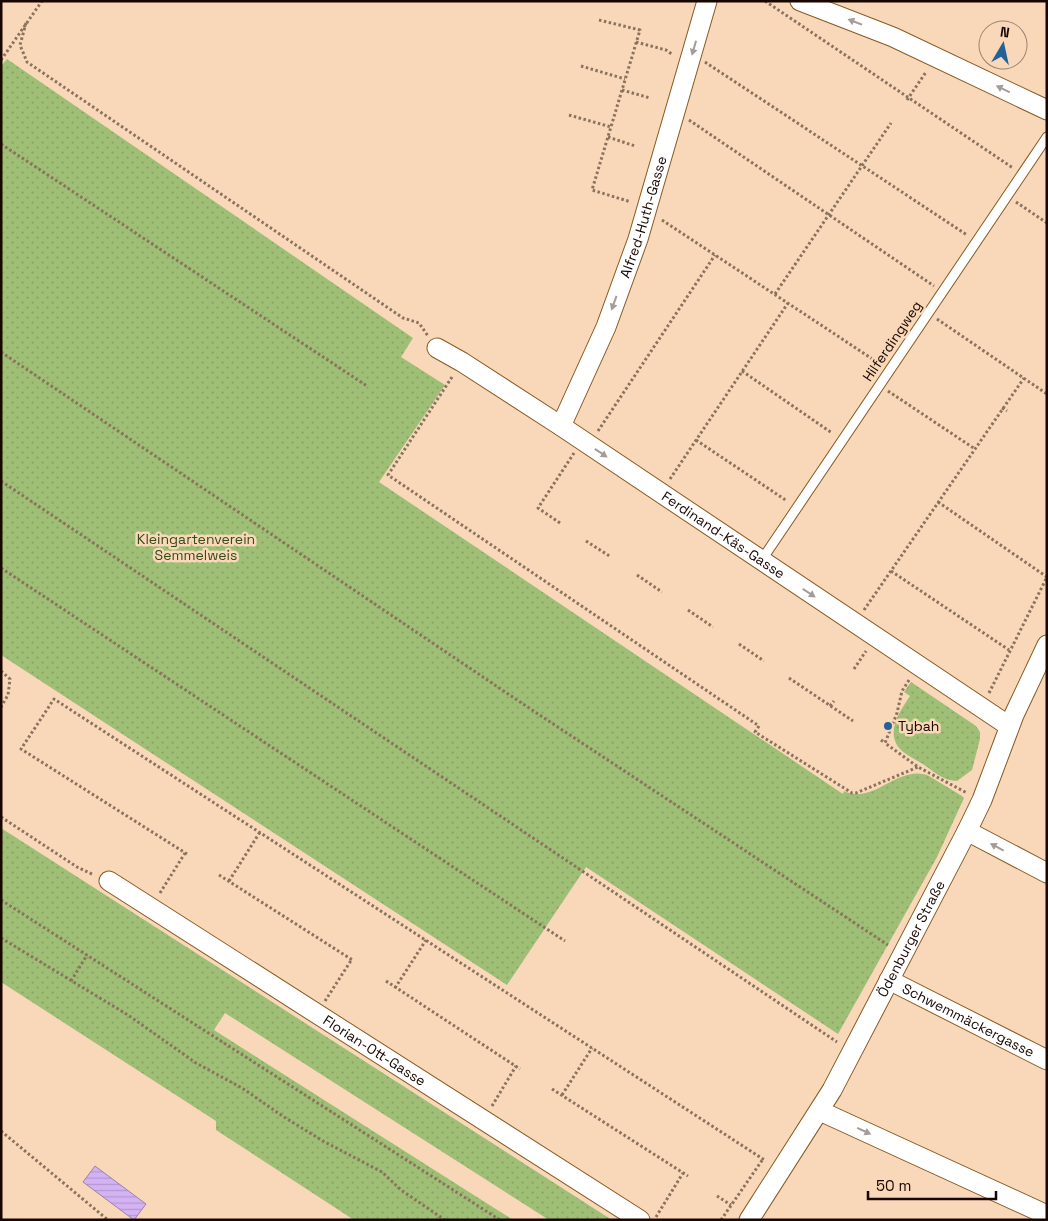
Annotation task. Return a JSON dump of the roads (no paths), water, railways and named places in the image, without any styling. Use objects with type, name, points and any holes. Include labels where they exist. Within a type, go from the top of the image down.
[{"type":"street","name":"Alfred-Huth-Gasse","points":[[561,426],[606,327],[638,239],[707,1]]},
{"type":"street","points":[[800,1],[893,37],[1047,110]]},
{"type":"street","name":"Ferdinand-Käs-Gasse","points":[[437,348],[586,442],[1009,726]]},
{"type":"street","name":"Ödenburger Straße","points":[[749,1220],[820,1111],[967,831],[982,800],[1009,726],[1047,645]]},
{"type":"street","points":[[967,831],[1047,873]]},
{"type":"street","name":"Florian-Ott-Gasse","points":[[109,881],[640,1220]]},
{"type":"street","name":"Schwemmäckergasse","points":[[889,980],[1047,1060]]},
{"type":"street","points":[[820,1111],[1047,1215]]},
{"type":"lane","name":"Hilferdingweg","points":[[761,561],[1047,137]]},
{"type":"place","name":"Tybah","points":[[888,726]]},
{"type":"park label","name":"Kleingartenverein Semmelweis","points":[[196,548]]}]
